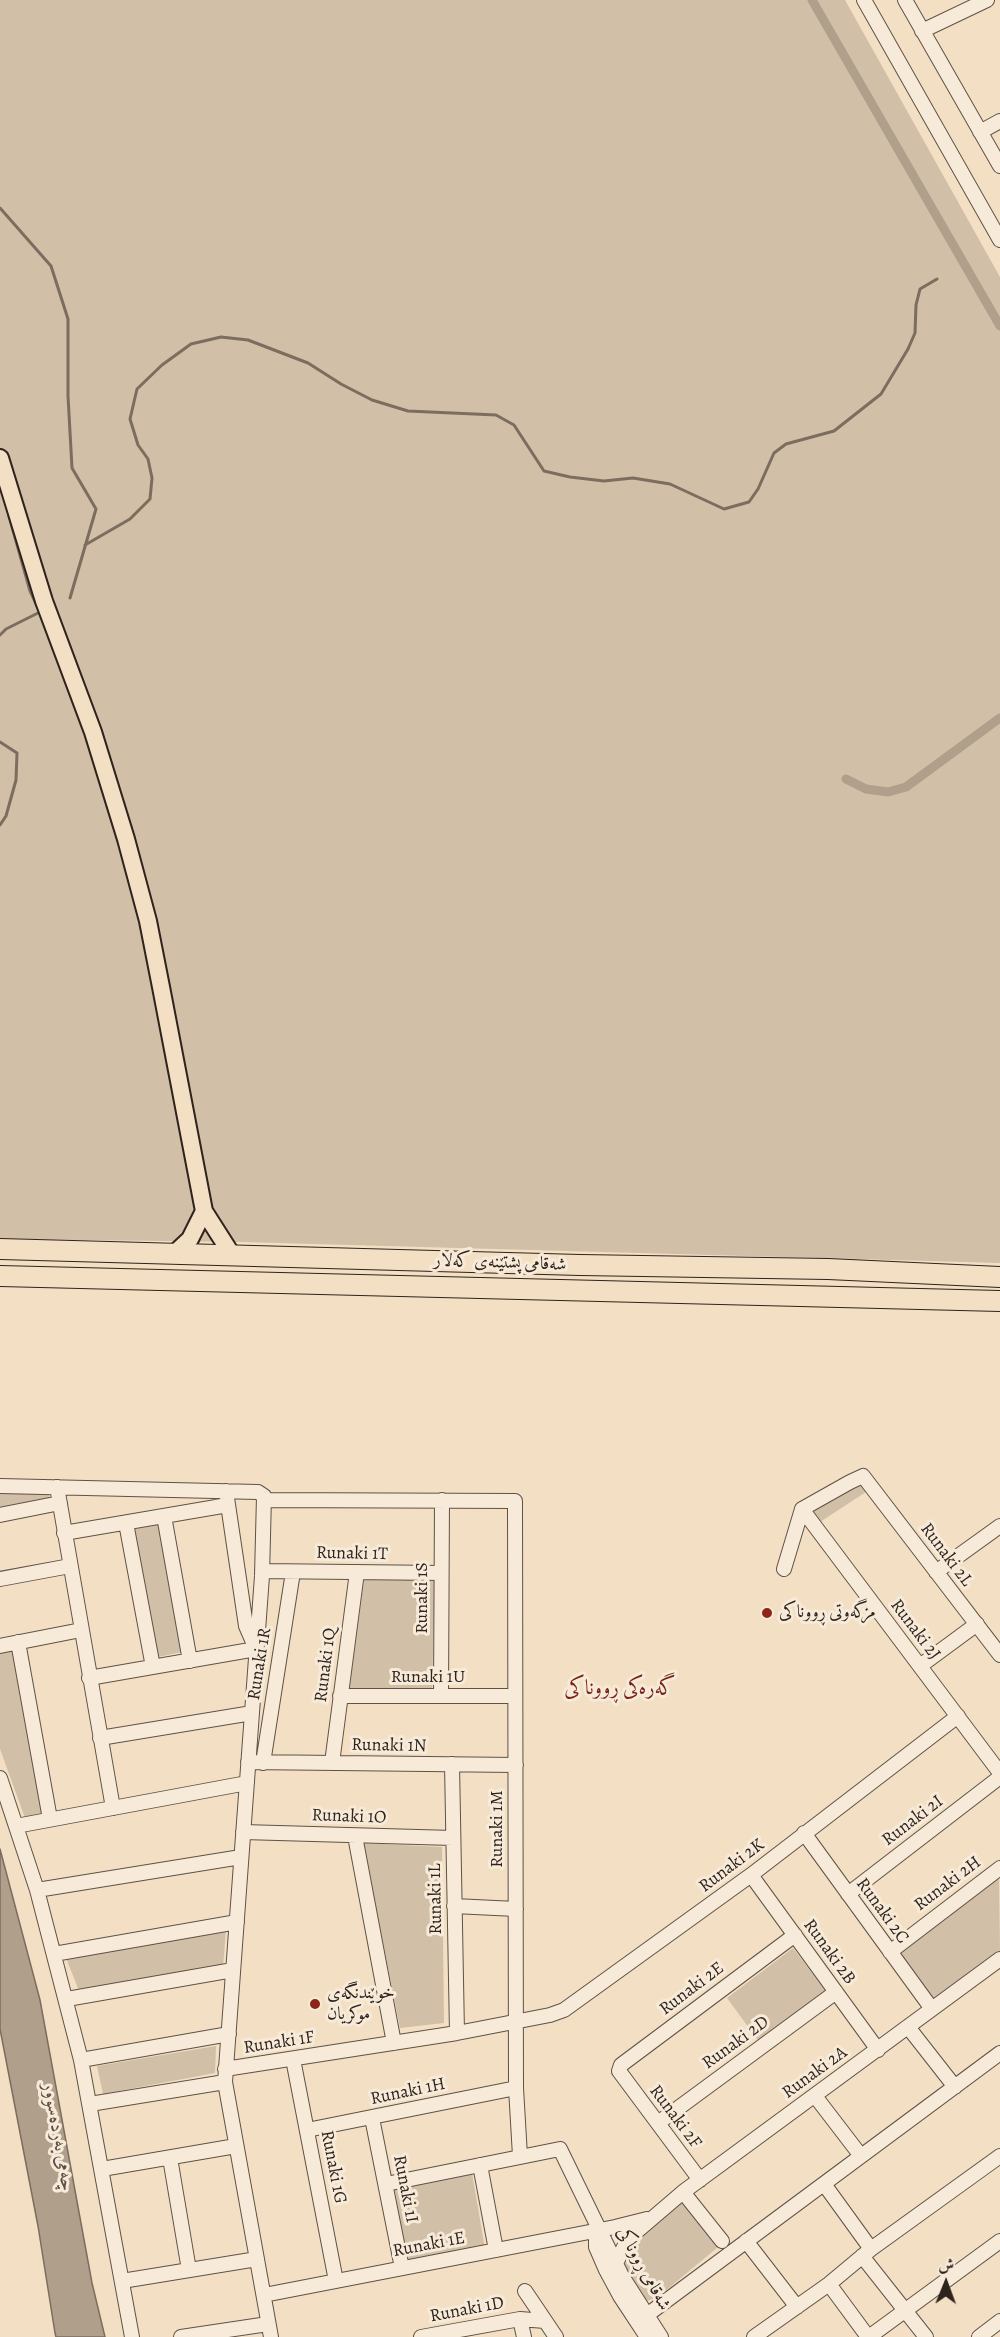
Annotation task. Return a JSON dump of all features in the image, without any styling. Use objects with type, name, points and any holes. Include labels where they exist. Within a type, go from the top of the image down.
[{"type":"highway","name":"شەقامی پشتێنەی کەلار","points":[[0,1249],[828,1269],[1000,1277]]},
{"type":"highway","points":[[696,1267],[690,1280],[696,1293]]},
{"type":"highway","name":"شەقامی پشتێنەی کەلار","points":[[0,1276],[1000,1301]]},
{"type":"main road","points":[[0,458],[44,602],[93,732],[132,860],[148,921],[204,1211],[232,1255]]},
{"type":"main road","points":[[175,1253],[195,1230],[204,1211]]},
{"type":"street","points":[[864,0],[1000,240]]},
{"type":"street","points":[[905,0],[1000,166]]},
{"type":"street","points":[[922,31],[987,0]]},
{"type":"street","points":[[980,132],[1000,122]]},
{"type":"street","name":"Runaki 2L","points":[[802,1509],[863,1476],[1000,1655]]},
{"type":"street","points":[[0,1486],[57,1487],[227,1498]]},
{"type":"street","points":[[57,1487],[113,1808]]},
{"type":"street","points":[[64,1533],[164,1516],[227,1498],[258,1492],[263,1494],[265,1500],[252,1713],[255,1762],[247,1783],[225,2076],[270,2330],[181,2337]]},
{"type":"street","points":[[227,1498],[246,1626],[256,1649]]},
{"type":"street","points":[[265,1500],[442,1500]]},
{"type":"street","name":"Runaki 1M","points":[[442,1500],[515,1501],[516,2088],[520,2156]]},
{"type":"street","name":"Runaki 1S","points":[[441,1696],[442,1500]]},
{"type":"street","points":[[0,1515],[60,1503]]},
{"type":"street","points":[[784,1569],[802,1509]]},
{"type":"street","name":"Runaki 2J","points":[[802,1509],[1000,1775]]},
{"type":"street","points":[[164,1516],[190,1660]]},
{"type":"street","points":[[126,1523],[153,1667]]},
{"type":"street","points":[[936,1572],[998,1532]]},
{"type":"street","points":[[0,1579],[70,1566]]},
{"type":"street","name":"Runaki 1T","points":[[262,1571],[441,1573]]},
{"type":"street","name":"Runaki 1R","points":[[255,1762],[293,1572]]},
{"type":"street","name":"Runaki 1Q","points":[[332,1763],[357,1572]]},
{"type":"street","points":[[920,1666],[976,1624]]},
{"type":"street","points":[[0,1646],[81,1630]]},
{"type":"street","points":[[18,1642],[50,1819]]},
{"type":"street","points":[[89,1678],[256,1649]]},
{"type":"street","name":"Runaki 1U","points":[[340,1696],[515,1696]]},
{"type":"street","points":[[100,1738],[252,1713]]},
{"type":"street","name":"Runaki 2K","points":[[516,2022],[564,2010],[751,1875],[958,1716]]},
{"type":"street","name":"Runaki 1N","points":[[255,1762],[516,1765]]},
{"type":"street","name":"Runaki 1L","points":[[452,1764],[457,2032]]},
{"type":"street","name":"Runaki 2I","points":[[848,1894],[1000,1775]]},
{"type":"street","points":[[0,1778],[37,1890],[67,1999],[90,2104],[132,2337]]},
{"type":"street","points":[[16,1826],[247,1783]]},
{"type":"street","name":"Runaki 1O","points":[[243,1832],[453,1838]]},
{"type":"street","name":"Runaki 2C","points":[[804,1833],[932,2009]]},
{"type":"street","points":[[355,1836],[394,2043]]},
{"type":"street","points":[[37,1890],[241,1857]]},
{"type":"street","name":"Runaki 2H","points":[[890,1952],[1000,1868]]},
{"type":"street","name":"Runaki 2B","points":[[751,1875],[878,2049]]},
{"type":"street","points":[[454,1906],[516,1909]]},
{"type":"street","points":[[54,1954],[237,1922]]},
{"type":"street","name":"Runaki 2E","points":[[621,2076],[619,2071],[621,2065],[795,1935]]},
{"type":"street","name":"Runaki 2A","points":[[616,2263],[628,2239],[651,2217],[1000,1959]]},
{"type":"street","points":[[67,1999],[233,1970]]},
{"type":"street","name":"Runaki 2D","points":[[658,2123],[836,1992]]},
{"type":"street","name":"Runaki 1F","points":[[90,2104],[225,2076],[293,2059],[516,2022]]},
{"type":"street","points":[[908,2027],[955,2087]]},
{"type":"street","points":[[81,2060],[229,2034]]},
{"type":"street","points":[[647,2315],[1000,2053]]},
{"type":"street","name":"Runaki 1G","points":[[293,2059],[336,2281]]},
{"type":"street","name":"Runaki 2F","points":[[621,2076],[700,2180]]},
{"type":"street","name":"Runaki 1H","points":[[307,2130],[516,2088]]},
{"type":"street","points":[[815,2096],[861,2156]]},
{"type":"street","name":"Runaki 1I","points":[[372,2118],[402,2268]]},
{"type":"street","points":[[102,2169],[236,2146]]},
{"type":"street","points":[[386,2184],[560,2149],[601,2229]]},
{"type":"street","points":[[754,2337],[1000,2156]]},
{"type":"street","points":[[170,2158],[189,2270]]},
{"type":"street","points":[[480,2165],[496,2250]]},
{"type":"street","points":[[824,2184],[866,2253],[904,2310],[926,2337]]},
{"type":"street","points":[[683,2192],[722,2241]]},
{"type":"street","name":"Runaki 1E","points":[[264,2295],[636,2223],[651,2217]]},
{"type":"street","name":"شەقامی ڕووناکی","points":[[601,2229],[630,2290],[661,2337]]},
{"type":"street","name":"شەقامی ڕووناکی","points":[[601,2229],[596,2242],[606,2270],[647,2337]]},
{"type":"street","points":[[746,2241],[797,2307]]},
{"type":"street","points":[[829,2284],[869,2337],[1000,2241]]},
{"type":"street","points":[[122,2281],[257,2259]]},
{"type":"street","points":[[525,2291],[556,2337]]},
{"type":"street","name":"Runaki 1D","points":[[421,2337],[520,2319],[545,2321]]},
{"type":"street","name":"Runaki 1D","points":[[520,2319],[524,2337]]},
{"type":"street","points":[[979,2337],[1000,2321]]},
{"type":"shaded area","points":[[0,0],[845,0],[1000,277],[1000,1263],[242,1242],[0,1239]]},
{"type":"shaded area","points":[[859,1483],[866,1492],[820,1522],[812,1511]]},
{"type":"shaded area","points":[[0,1494],[49,1494],[49,1498],[0,1507]]},
{"type":"shaded area","points":[[158,1525],[182,1652],[158,1657],[134,1529]]},
{"type":"shaded area","points":[[364,1579],[435,1579],[432,1691],[349,1690]]},
{"type":"shaded area","points":[[13,1650],[43,1815],[25,1818],[0,1749],[0,1653]]},
{"type":"shaded area","points":[[363,1843],[442,1847],[444,2023],[400,2028]]},
{"type":"shaded area","points":[[999,1878],[1000,1953],[934,2001],[897,1952]]},
{"type":"shaded area","points":[[226,1930],[223,1967],[79,1991],[66,1958]]},
{"type":"shaded area","points":[[793,1948],[827,1993],[760,2043],[727,1998]]},
{"type":"shaded area","points":[[216,2046],[215,2073],[103,2094],[97,2066]]},
{"type":"shaded area","points":[[472,2173],[485,2249],[408,2266],[394,2188]]},
{"type":"shaded area","points":[[684,2201],[718,2247],[658,2297],[644,2302],[622,2260],[635,2240]]},
{"type":"water","points":[[0,1849],[40,2000],[92,2283],[105,2337],[56,2337],[55,2333],[38,2226],[0,2029]]},
{"type":"waterway","points":[[812,0],[1000,326]]},
{"type":"waterway","points":[[0,208],[51,266],[68,319],[68,396],[72,468],[96,509],[70,598]]},
{"type":"waterway","points":[[85,545],[130,519],[150,499],[152,478],[148,459],[138,445],[130,419],[137,389],[162,365],[191,344],[221,337],[248,340],[308,363],[372,400],[408,411],[496,415],[514,425],[544,471],[604,481],[633,478],[670,484],[724,509],[749,502],[758,489],[774,453],[786,444],[834,431],[881,394],[915,333],[916,305],[920,289],[937,279]]},
{"type":"waterway","points":[[0,635],[6,629],[40,612],[30,591],[9,516]]},
{"type":"waterway","points":[[846,779],[866,789],[888,792],[906,787],[1000,718]]},
{"type":"waterway","name":"چەمی بەردەسوور","points":[[0,742],[17,753],[16,780],[6,816],[0,825]]},
{"type":"place","name":"مزگەوتی ڕووناکی","points":[[767,1613]]},
{"type":"place","name":"خوێندنگەی موکریان","points":[[315,2004]]},
{"type":"district","name":"گەرەکی ڕووناکی","points":[[620,1689]]}]
